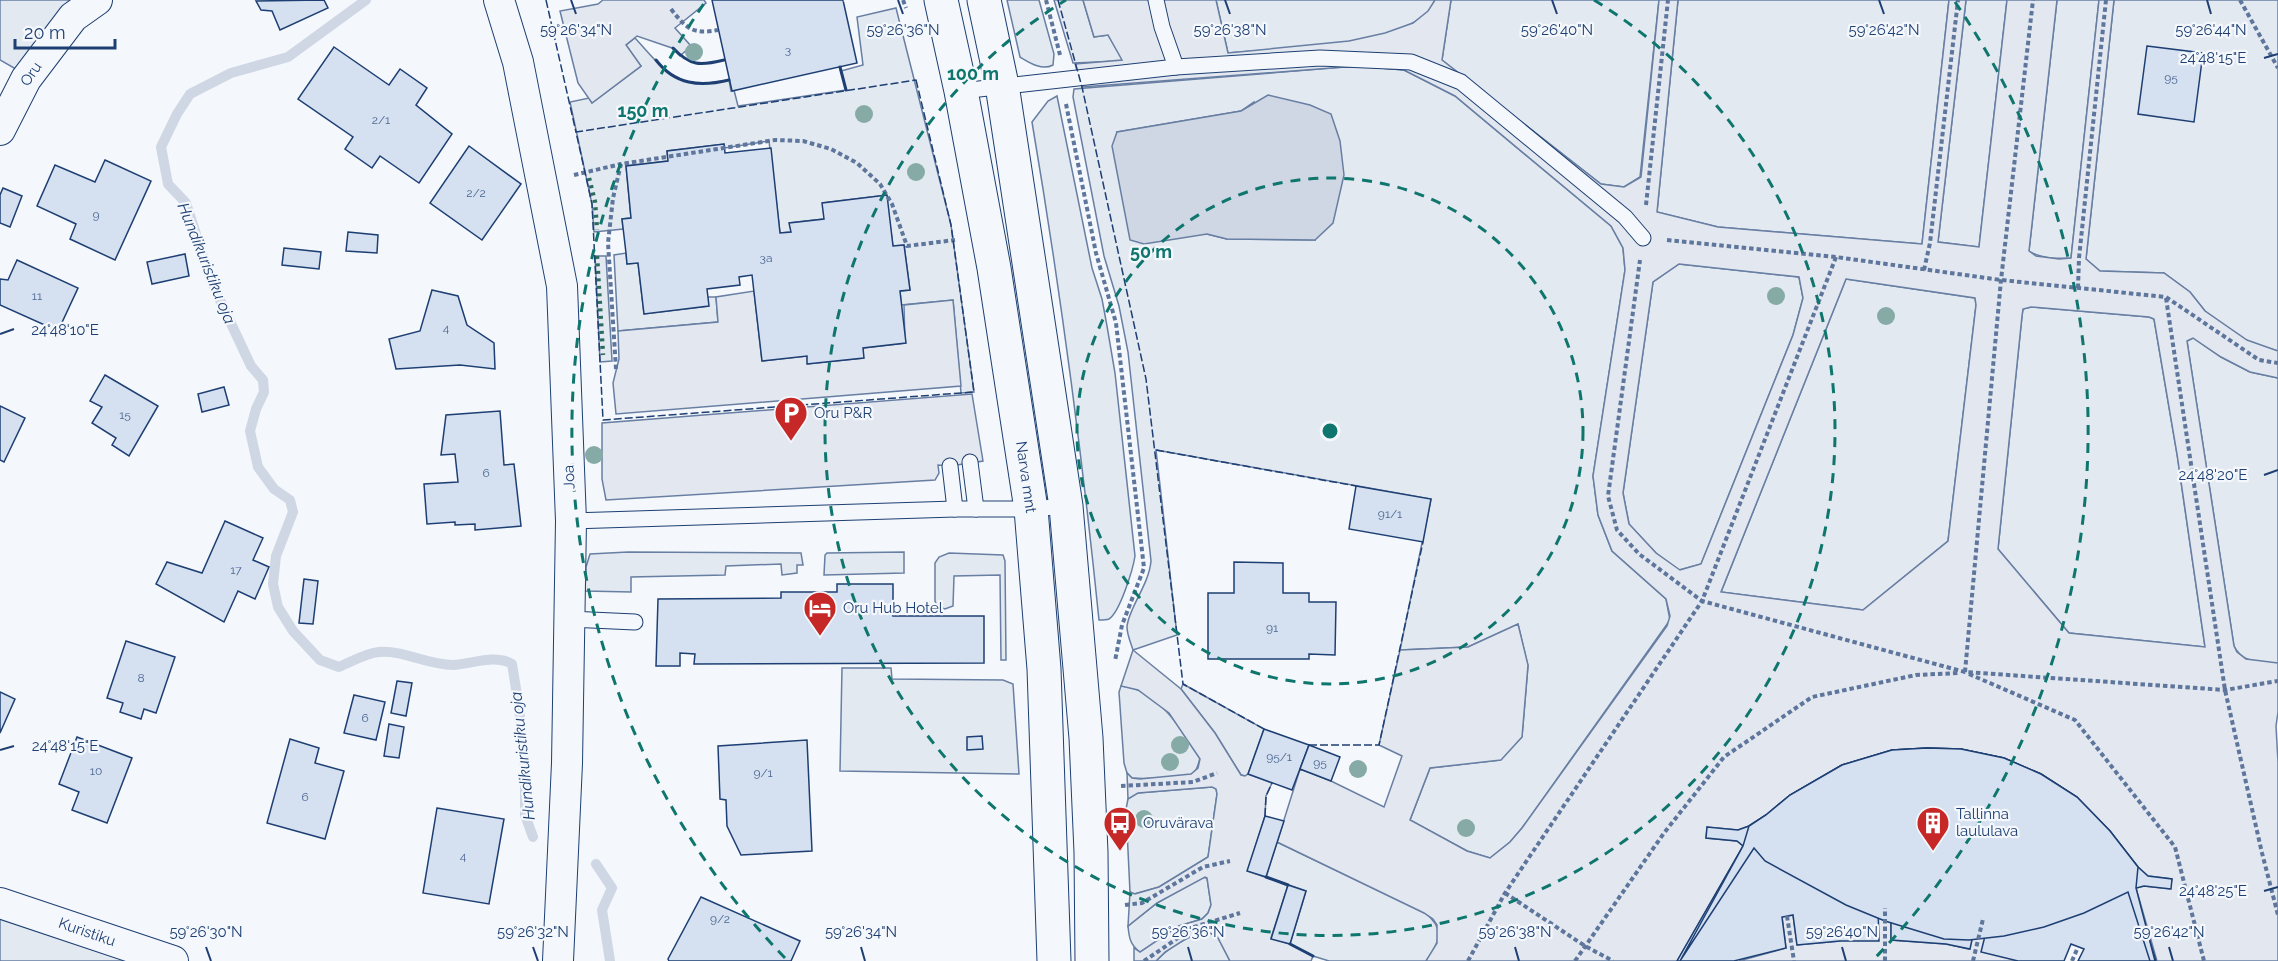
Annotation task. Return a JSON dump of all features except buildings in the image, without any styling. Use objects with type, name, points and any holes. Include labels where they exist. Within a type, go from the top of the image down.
[{"type":"main road","name":"Narva mnt","points":[[941,0],[961,91],[994,268],[1031,509],[1044,669],[1054,961]]},
{"type":"main road","points":[[984,0],[1002,85],[1066,506],[1086,738],[1091,852],[1092,961]]},
{"type":"street","name":"Oru","points":[[0,129],[26,79],[73,17],[97,0]]},
{"type":"street","name":"Joa","points":[[499,0],[518,62],[562,286],[571,520],[566,785],[558,961]]},
{"type":"street","name":"Kuristiku","points":[[0,903],[173,961]]},
{"type":"lane","points":[[1156,0],[1162,27],[1176,67]]},
{"type":"lane","points":[[961,91],[1176,67],[1320,58],[1411,62],[1461,82],[1625,217],[1642,238]]},
{"type":"lane","points":[[970,462],[976,509]]},
{"type":"lane","points":[[950,466],[955,509]]},
{"type":"lane","points":[[571,520],[955,509],[1031,509],[1066,506]]},
{"type":"lane","points":[[569,619],[635,622]]},
{"type":"path","points":[[1046,0],[1060,53],[1061,80],[1096,253],[1116,323],[1144,568],[1122,625],[1114,666]]},
{"type":"path","points":[[1668,0],[1642,238],[1608,496],[1617,530],[1639,554],[1702,601],[1965,672],[2075,720],[2175,847],[2204,961]]},
{"type":"path","points":[[1924,270],[1930,243],[1958,0]]},
{"type":"path","points":[[1965,672],[2001,280],[2033,0]]},
{"type":"path","points":[[2078,288],[2079,258],[2106,0]]},
{"type":"path","points":[[2240,0],[2278,68]]},
{"type":"path","points":[[671,9],[690,29],[706,32],[718,30]]},
{"type":"path","points":[[574,175],[621,164],[775,140],[803,141],[831,149],[857,163],[880,184],[892,204],[907,246],[958,240]]},
{"type":"path","points":[[616,369],[608,243],[613,198],[621,164]]},
{"type":"path","points":[[1642,238],[1836,257],[2001,280],[2166,297],[2259,360],[2278,363]]},
{"type":"path","points":[[1468,961],[1505,893],[1702,601],[1836,257]]},
{"type":"path","points":[[2166,297],[2225,690],[2278,915]]},
{"type":"path","points":[[1575,961],[1664,833],[1724,757],[1812,697],[1916,675],[1965,672],[2225,690],[2278,681]]},
{"type":"path","points":[[1118,776],[1118,787],[1193,782],[1217,773]]},
{"type":"path","points":[[1122,895],[1122,906],[1142,903],[1203,867],[1230,861]]},
{"type":"path","points":[[1505,893],[1584,946],[1613,961]]},
{"type":"path","points":[[1885,908],[1885,961]]},
{"type":"path","points":[[1144,961],[1194,927],[1240,913]]},
{"type":"path","points":[[1787,916],[1794,961]]},
{"type":"path","points":[[1973,961],[1983,919]]},
{"type":"path","points":[[2072,961],[2078,947]]},
{"type":"shaded area","points":[[0,0],[100,0],[21,72],[0,60]]},
{"type":"shaded area","points":[[603,0],[704,0],[706,3],[675,28],[691,46],[680,56],[672,48],[637,36],[626,45],[641,66],[592,103],[578,83],[560,11],[598,4]]},
{"type":"shaded area","points":[[1007,0],[1039,0],[1054,54],[1053,65],[1040,67],[1020,57]]},
{"type":"shaded area","points":[[1054,0],[1083,0],[1094,37],[1108,35],[1123,61],[1073,63]]},
{"type":"shaded area","points":[[1083,0],[1216,0],[1228,53],[1349,41],[1385,33],[1413,23],[1428,11],[1435,0],[1451,0],[1442,60],[1601,184],[1624,187],[1641,177],[1659,0],[1678,0],[1657,212],[1718,227],[1922,244],[1949,0],[1966,0],[1938,242],[1979,247],[2007,0],[2057,0],[2029,251],[2036,256],[2059,259],[2071,258],[2099,0],[2114,0],[2086,259],[2100,271],[2164,273],[2190,292],[2205,311],[2247,340],[2278,351],[2278,378],[2250,372],[2221,357],[2193,338],[2187,341],[2234,646],[2237,652],[2246,659],[2278,663],[2276,726],[2278,961],[2157,961],[2136,888],[2144,886],[2170,889],[2172,879],[2148,876],[2138,867],[2110,831],[2077,797],[2041,774],[2004,758],[1961,749],[1927,748],[1892,750],[1842,765],[1790,795],[1749,826],[1738,830],[1707,827],[1706,838],[1737,841],[1743,846],[1677,961],[1426,961],[1437,943],[1437,925],[1433,919],[1277,842],[1300,769],[1331,781],[1384,807],[1402,756],[1379,745],[1400,650],[1468,647],[1518,624],[1528,665],[1522,737],[1501,760],[1430,768],[1410,820],[1467,851],[1490,858],[1510,842],[1522,828],[1667,626],[1670,616],[1666,599],[1612,551],[1598,515],[1593,476],[1625,270],[1623,248],[1611,226],[1455,96],[1404,70],[1357,66],[1082,87],[1075,64],[1122,60],[1108,35],[1094,37]],"holes":[[[1679,264],[1799,277],[1803,298],[1793,335],[1701,564],[1680,570],[1656,553],[1629,524],[1623,493],[1653,282]],[[1846,279],[1975,298],[1948,541],[1863,610],[1721,592]],[[2031,307],[2154,319],[2177,454],[2205,647],[2069,633],[1998,549],[2023,309]]]},
{"type":"shaded area","points":[[1216,0],[1435,0],[1428,12],[1412,24],[1363,39],[1334,44],[1228,53]]},
{"type":"shaded area","points":[[1451,0],[1659,0],[1640,177],[1624,187],[1601,184],[1442,60]]},
{"type":"shaded area","points":[[1678,0],[1949,0],[1922,244],[1718,227],[1657,212]]},
{"type":"shaded area","points":[[1966,0],[2007,0],[1979,247],[1938,242]]},
{"type":"shaded area","points":[[2057,0],[2099,0],[2071,258],[2044,257],[2029,251]]},
{"type":"shaded area","points":[[2114,0],[2278,0],[2278,351],[2247,341],[2205,311],[2190,292],[2164,273],[2100,271],[2086,259]]},
{"type":"shaded area","points":[[896,8],[951,225],[974,392],[961,393],[953,300],[901,305],[900,291],[910,290],[904,245],[893,246],[886,195],[823,203],[824,219],[790,223],[791,232],[780,233],[769,141],[725,148],[724,144],[667,151],[668,161],[626,166],[631,218],[622,219],[623,229],[594,232],[592,204],[570,102],[589,98],[592,103],[641,66],[626,45],[635,38],[674,77],[697,83],[729,80],[738,106],[846,90],[841,71],[863,65],[857,17]]},
{"type":"shaded area","points":[[1357,66],[1404,70],[1455,96],[1611,226],[1623,248],[1625,270],[1593,476],[1598,515],[1612,551],[1666,599],[1670,620],[1522,828],[1510,842],[1490,858],[1467,851],[1410,820],[1430,768],[1500,760],[1522,737],[1528,666],[1518,624],[1468,647],[1400,650],[1431,499],[1156,450],[1177,635],[1133,650],[1127,630],[1128,620],[1147,579],[1151,561],[1128,352],[1119,306],[1104,256],[1073,97],[1074,89]],"holes":[[[1254,102],[1315,240],[1227,239],[1207,234],[1117,132],[1241,111]]]},
{"type":"shaded area","points":[[1268,95],[1310,105],[1331,114],[1340,141],[1344,175],[1333,223],[1315,240],[1227,239],[1207,234],[1144,244],[1130,240],[1112,146],[1117,132],[1241,111]]},
{"type":"shaded area","points":[[1057,96],[1092,268],[1102,299],[1115,373],[1135,556],[1122,599],[1113,615],[1104,620],[1099,620],[1070,370],[1032,122],[1048,101]]},
{"type":"shaded area","points":[[626,253],[627,264],[638,263],[644,314],[708,306],[708,297],[716,297],[718,322],[618,331],[614,255]]},
{"type":"shaded area","points":[[595,256],[606,256],[612,361],[600,362]]},
{"type":"shaded area","points":[[1679,264],[1799,277],[1803,298],[1793,335],[1701,564],[1679,570],[1656,553],[1629,524],[1623,493],[1653,282]]},
{"type":"shaded area","points":[[1846,279],[1975,298],[1948,541],[1863,610],[1721,592]]},
{"type":"shaded area","points":[[754,291],[762,361],[807,356],[808,364],[863,358],[863,348],[905,343],[904,305],[953,300],[961,386],[616,414],[613,383],[619,359],[618,331],[718,322],[716,297]]},
{"type":"shaded area","points":[[2031,307],[2154,319],[2177,454],[2205,647],[2069,633],[1998,549],[2022,316],[2023,309]]},
{"type":"shaded area","points":[[2193,338],[2221,357],[2250,372],[2278,378],[2278,699],[2268,663],[2244,657],[2234,646],[2187,341]]},
{"type":"shaded area","name":"Oru P&R","points":[[972,394],[983,461],[950,466],[938,465],[939,473],[935,480],[606,500],[602,479],[602,423]]},
{"type":"shaded area","points":[[628,552],[801,553],[803,565],[797,565],[797,573],[782,575],[781,564],[726,566],[725,575],[631,577],[631,592],[585,591],[586,567],[590,554]]},
{"type":"shaded area","points":[[904,552],[904,573],[824,575],[827,553]]},
{"type":"shaded area","points":[[949,553],[1003,555],[1005,561],[1006,660],[1001,660],[1000,575],[954,576],[953,606],[945,609],[937,606],[935,563],[939,557]]},
{"type":"shaded area","points":[[1133,650],[1181,689],[1215,733],[1241,775],[1248,774],[1272,783],[1266,796],[1265,816],[1248,871],[1288,885],[1271,938],[1290,944],[1313,956],[1311,961],[1230,961],[1217,936],[1205,931],[1187,938],[1165,952],[1156,961],[1134,961],[1134,948],[1140,952],[1179,926],[1202,919],[1208,913],[1211,905],[1205,877],[1157,903],[1128,926],[1130,892],[1135,894],[1159,887],[1208,857],[1217,794],[1216,789],[1212,787],[1138,793],[1128,799],[1127,773],[1132,778],[1140,779],[1191,774],[1198,768],[1200,759],[1169,713],[1138,690],[1121,686]]},
{"type":"shaded area","points":[[842,668],[891,668],[892,679],[1003,680],[1013,684],[1019,774],[840,771]]},
{"type":"shaded area","points":[[1183,684],[1264,729],[1248,774],[1241,775],[1215,733],[1181,689]]},
{"type":"shaded area","points":[[1121,686],[1146,694],[1177,724],[1200,758],[1192,774],[1179,777],[1132,778],[1127,773],[1124,763],[1119,692]]},
{"type":"shaded area","points":[[1216,788],[1217,794],[1208,857],[1159,887],[1134,894],[1130,892],[1126,809],[1128,799],[1137,793]]},
{"type":"shaded area","points":[[1277,842],[1425,913],[1436,924],[1438,930],[1435,948],[1426,961],[1329,961],[1313,956],[1290,944],[1306,891],[1266,877]]},
{"type":"shaded area","points":[[1201,877],[1207,878],[1211,905],[1208,913],[1202,919],[1179,926],[1140,952],[1134,947],[1128,926],[1157,903]]},
{"type":"shaded area","points":[[0,903],[173,961],[0,961]]},
{"type":"shaded area","points":[[1891,907],[1891,940],[1946,944],[1969,949],[1977,917],[2018,961],[1739,961],[1786,948],[1782,917],[1793,915],[1797,945],[1840,941],[1878,908]]},
{"type":"shaded area","points":[[1205,931],[1217,936],[1230,961],[1156,961],[1179,943]]},
{"type":"waterway","name":"Hundikuristiku oja","points":[[366,0],[288,57],[231,73],[190,94],[177,114],[161,147],[168,184],[186,203],[211,281],[251,366],[263,380],[264,392],[250,431],[258,467],[274,489],[290,500],[293,512],[276,556],[273,584],[278,607],[293,631],[320,660],[339,667],[379,652],[397,653],[434,663],[453,665],[491,660],[512,664],[525,770],[525,815],[533,837]]},
{"type":"waterway","name":"Hundikuristiku oja","points":[[596,864],[612,888],[602,910],[610,961]]},
{"type":"hedge","points":[[589,178],[595,202],[597,230]]},
{"type":"hedge","points":[[597,256],[603,355]]},
{"type":"fence","points":[[546,0],[576,132]]},
{"type":"fence","points":[[1058,0],[1082,87],[1146,379],[1183,684],[1264,729]]},
{"type":"fence","points":[[916,80],[951,225],[974,392],[603,420],[592,204],[576,132],[916,80]]},
{"type":"fence","points":[[1156,450],[1356,486]]},
{"type":"fence","points":[[1309,745],[1379,745],[1423,542]]},
{"type":"fence","points":[[1265,816],[1266,796],[1272,783]]},
{"type":"wall","points":[[673,48],[685,58],[696,63],[724,60]]},
{"type":"wall","points":[[656,60],[671,75],[689,82],[708,83],[729,80]]},
{"type":"wall","points":[[840,67],[846,90]]},
{"type":"wall","points":[[1266,877],[1288,885]]},
{"type":"wall","points":[[1290,944],[1313,956]]},
{"type":"place","name":"Oru P&R","points":[[791,442]]},
{"type":"place","name":"Oru Hub Hotel","points":[[820,637]]},
{"type":"place","name":"Oruvärava","points":[[1120,852]]},
{"type":"place","name":"Tallinna laululava","points":[[1933,852]]}]
